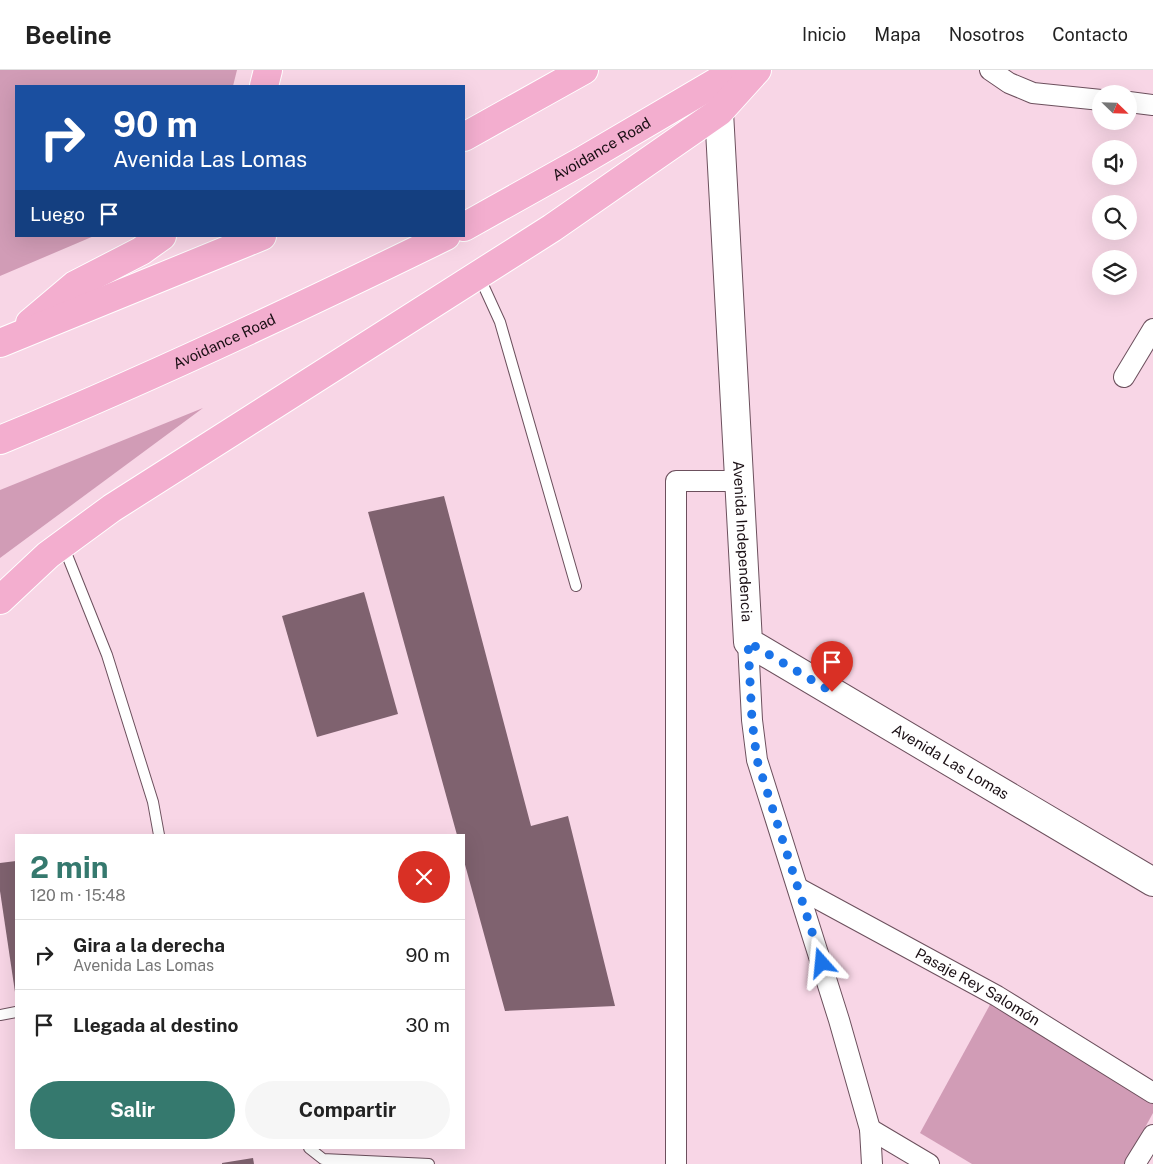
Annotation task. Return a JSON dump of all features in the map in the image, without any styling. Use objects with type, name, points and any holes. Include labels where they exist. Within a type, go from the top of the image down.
[{"type":"highway","points":[[264,85],[268,70]]},
{"type":"highway","points":[[465,136],[584,70]]},
{"type":"highway","name":"Avoidance Road","points":[[465,226],[582,161],[737,70]]},
{"type":"highway","points":[[0,600],[48,555],[112,508],[552,228],[719,112],[757,70]]},
{"type":"highway","points":[[6,341],[75,285],[141,251],[161,237]]},
{"type":"highway","points":[[6,341],[260,237]]},
{"type":"highway","name":"Avoidance Road","points":[[0,440],[305,306],[444,237]]},
{"type":"main road","name":"Avenida Independencia","points":[[719,112],[748,642]]},
{"type":"main road","name":"Avenida Las Lomas","points":[[748,642],[1153,882]]},
{"type":"street","points":[[990,70],[1009,83],[1033,94],[1092,99]]},
{"type":"street","points":[[1138,103],[1153,105]]},
{"type":"street","points":[[1124,377],[1153,329]]},
{"type":"street","points":[[676,1164],[676,481],[739,480]]},
{"type":"street","name":"Avenida Independencia","points":[[748,642],[752,720],[757,760],[840,1020],[870,1129],[872,1164]]},
{"type":"street","name":"Pasaje Rey Salomón","points":[[798,888],[997,996],[1153,1093]]},
{"type":"street","points":[[870,1129],[929,1164]]},
{"type":"street","points":[[1135,1164],[1153,1135]]},
{"type":"lane","points":[[479,275],[500,322],[576,586]]},
{"type":"lane","points":[[63,544],[107,655],[153,802],[159,834]]},
{"type":"lane","points":[[0,1015],[15,1012]]},
{"type":"lane","points":[[310,1149],[323,1159],[430,1164]]},
{"type":"shaded area","points":[[0,70],[237,70],[233,85],[15,85],[15,237],[92,237],[0,276]]},
{"type":"shaded area","points":[[203,408],[0,558],[0,490]]},
{"type":"shaded area","points":[[992,1001],[1153,1101],[1153,1113],[1125,1164],[972,1164],[920,1133]]},
{"type":"building","points":[[444,496],[531,826],[568,816],[615,1006],[505,1011],[465,865],[465,834],[457,834],[368,512]]},
{"type":"building","points":[[364,592],[398,714],[317,737],[282,616]]},
{"type":"building","points":[[15,861],[15,992],[0,891],[0,863]]},
{"type":"building","points":[[253,1158],[254,1164],[222,1164],[222,1163]]},
{"type":"route","points":[[822,963],[757,760],[752,720],[748,642],[832,692]]}]
